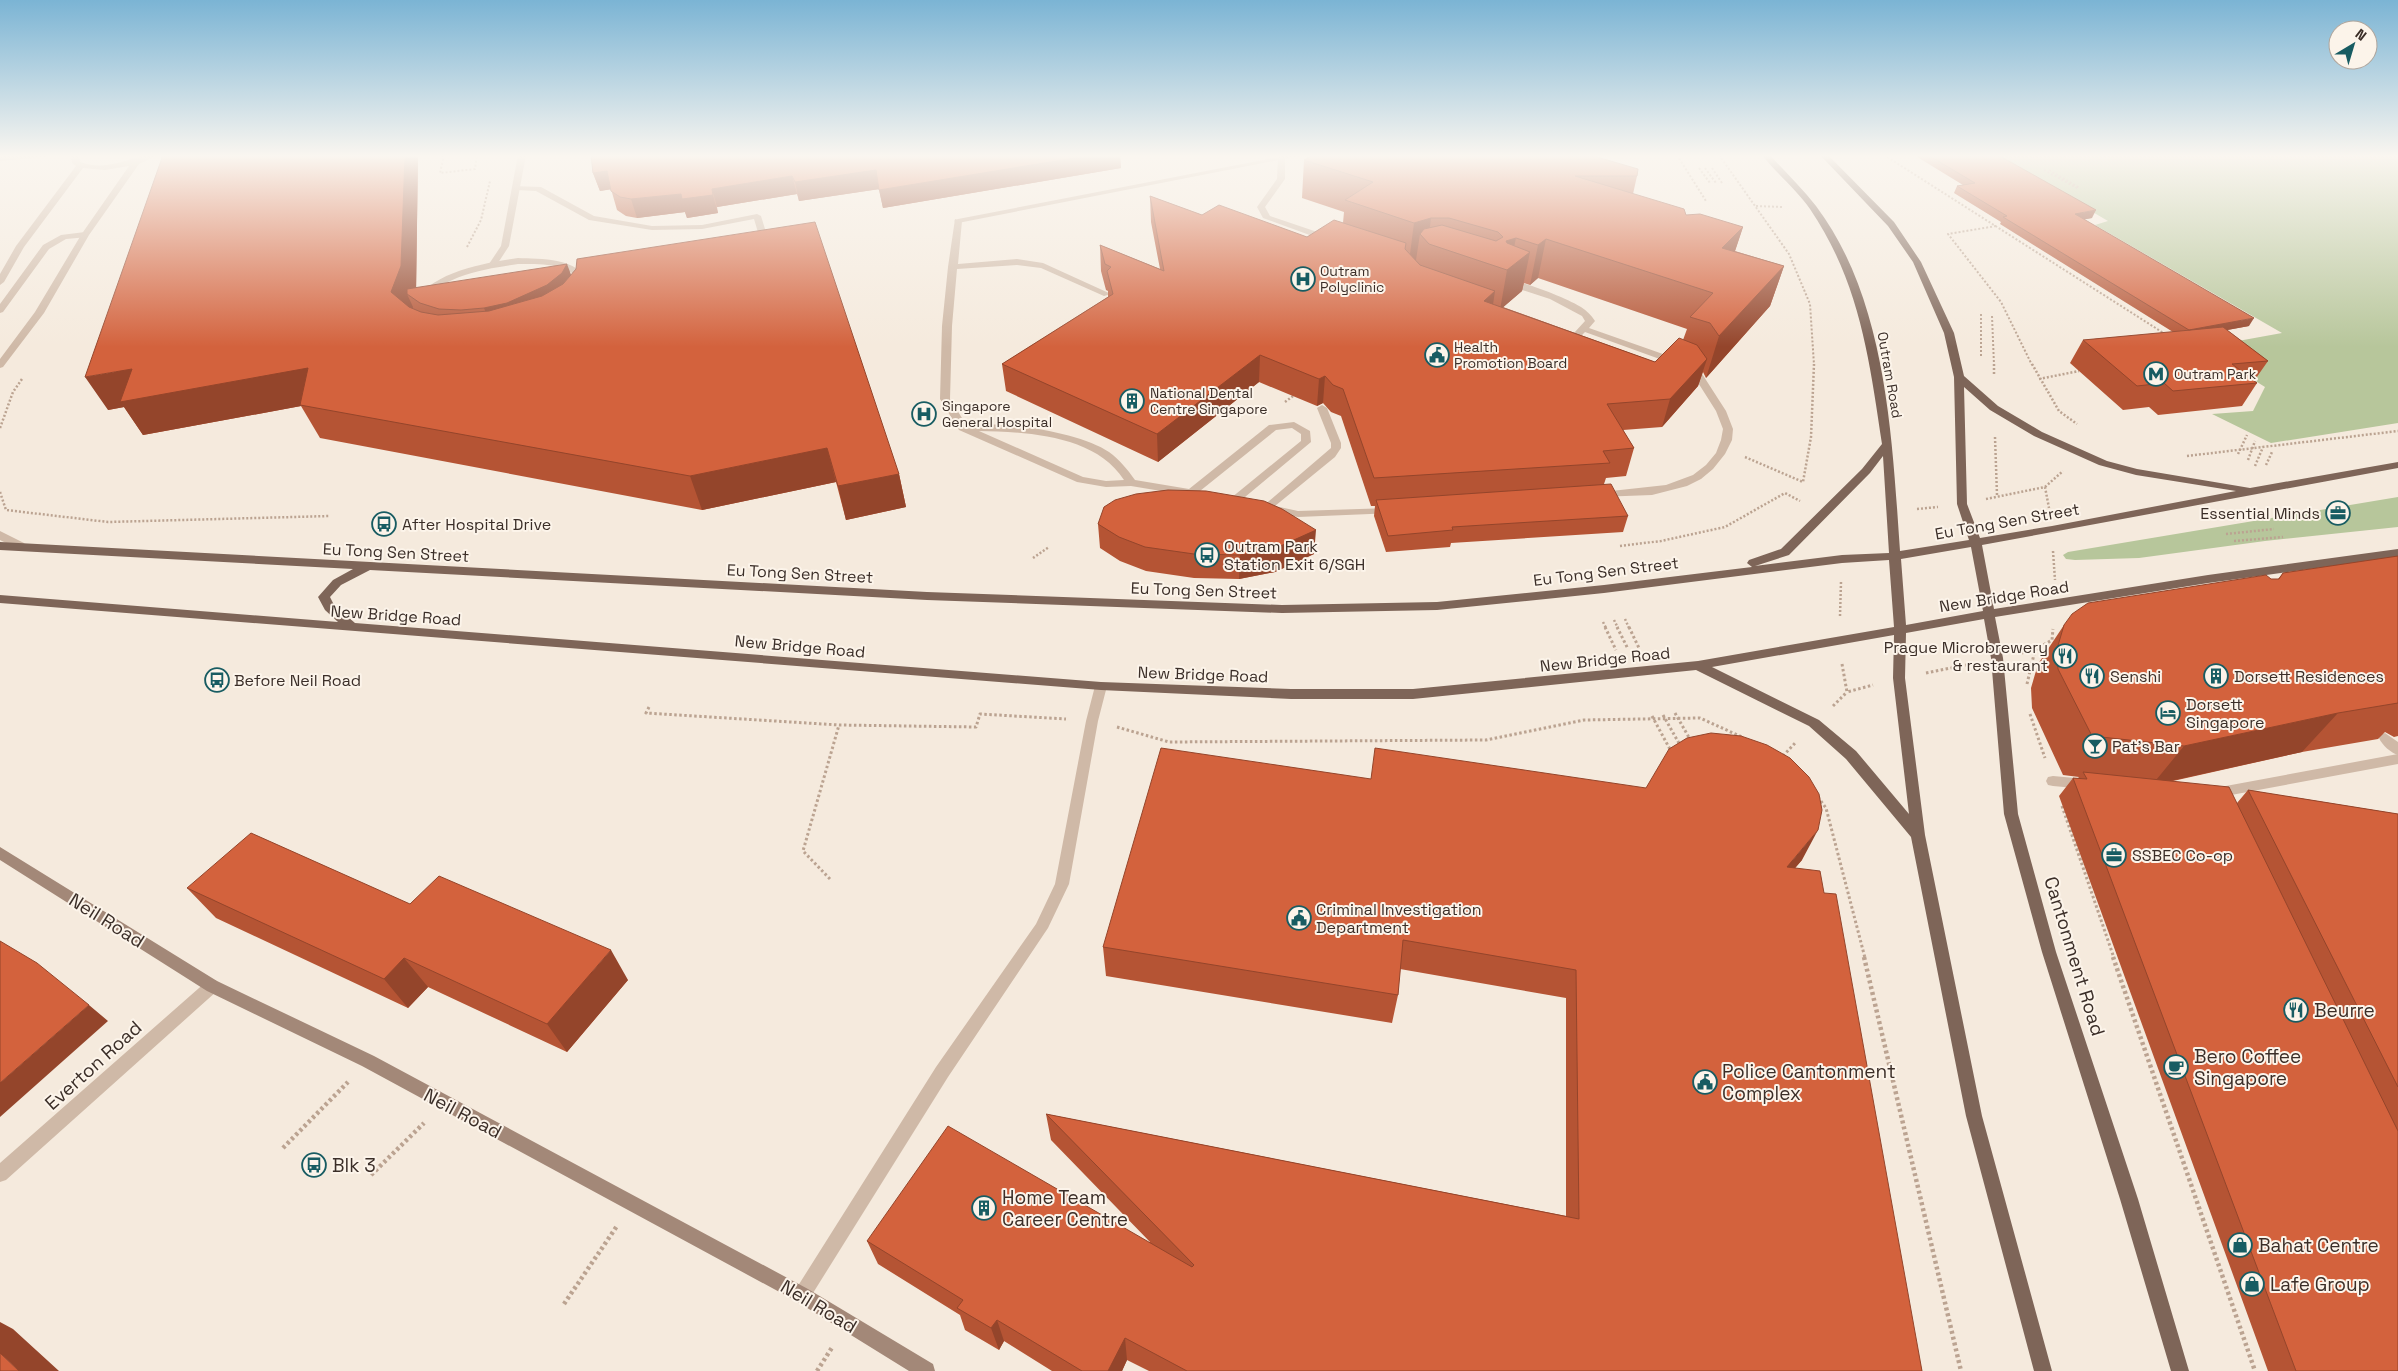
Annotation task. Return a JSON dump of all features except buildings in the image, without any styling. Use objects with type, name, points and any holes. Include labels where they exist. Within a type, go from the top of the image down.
[{"type":"main road","name":"Outram Road","points":[[1820,219],[1842,256],[1860,300],[1874,357],[1886,444],[1900,631]]},
{"type":"main road","points":[[1885,219],[1917,262],[1949,333],[1959,377],[1962,504],[1976,544]]},
{"type":"main road","points":[[1959,377],[1994,408],[2038,434],[2103,463],[2136,472],[2256,490]]},
{"type":"main road","points":[[1688,577],[1763,561],[1785,552],[1866,471],[1886,444]]},
{"type":"main road","name":"Eu Tong Sen Street","points":[[0,546],[928,596],[1282,609],[1437,606],[1604,589],[1842,559],[1894,556],[1976,544],[2256,490],[2398,465]]},
{"type":"main road","name":"Cantonment Road","points":[[1976,544],[1997,658],[2011,814],[2049,952],[2129,1199],[2180,1371]]},
{"type":"main road","name":"New Bridge Road","points":[[0,599],[1101,686],[1292,694],[1412,694],[1698,665],[1989,614],[2208,579],[2398,553]]},
{"type":"main road","points":[[353,628],[329,607],[324,597],[328,590],[344,577],[370,566]]},
{"type":"main road","points":[[1900,631],[1899,678],[1918,835],[1974,1116],[2042,1371]]},
{"type":"main road","points":[[1698,665],[1814,723],[1851,755],[1918,835]]},
{"type":"main road","name":"Neil Road","points":[[0,853],[212,986],[368,1062],[802,1295],[926,1371]]},
{"type":"street","points":[[0,282],[20,246],[41,219]]},
{"type":"street","points":[[0,365],[39,313],[96,219]]},
{"type":"street","points":[[493,264],[541,261],[561,265],[589,280],[584,294],[575,308],[557,322],[532,333],[502,341],[472,344],[445,342],[425,335],[414,324],[414,310],[424,296],[441,283],[466,272],[493,264],[505,246],[510,219]]},
{"type":"street","points":[[598,219],[652,228],[702,228],[743,219]]},
{"type":"street","points":[[750,250],[762,243],[764,239],[758,219]]},
{"type":"street","points":[[968,219],[958,221],[946,326],[945,399],[963,428],[1081,480],[1106,484],[1131,483],[1209,496]]},
{"type":"street","points":[[1270,219],[1338,242]]},
{"type":"street","points":[[0,310],[46,247],[64,237],[85,235]]},
{"type":"street","points":[[952,267],[1017,262],[1043,266],[1107,294]]},
{"type":"street","points":[[1505,281],[1576,307],[1587,314],[1590,322],[1577,334],[1570,335]]},
{"type":"street","points":[[1584,329],[1694,368],[1728,426],[1724,447],[1715,462],[1702,475],[1679,487],[1649,492],[1590,496]]},
{"type":"street","points":[[1259,505],[1331,456],[1336,448],[1336,443],[1322,408]]},
{"type":"street","points":[[1191,493],[1273,427],[1294,426],[1306,433],[1306,442],[1231,499],[1298,514],[1405,510]]},
{"type":"street","points":[[963,428],[1010,428],[1073,441],[1116,461],[1127,470],[1131,483]]},
{"type":"street","points":[[0,535],[20,546]]},
{"type":"street","points":[[2208,579],[2223,593]]},
{"type":"street","points":[[802,1295],[942,1072],[1041,928],[1062,884],[1092,721],[1101,686]]},
{"type":"street","points":[[2385,738],[2398,750]]},
{"type":"street","points":[[2224,810],[2208,794],[2398,759]]},
{"type":"street","points":[[2054,780],[2100,786]]},
{"type":"street","name":"Everton Road","points":[[0,1174],[212,986]]},
{"type":"path","points":[[466,249],[481,219]]},
{"type":"path","points":[[1724,447],[1803,482],[1812,437],[1814,350],[1810,304],[1789,254],[1765,219]]},
{"type":"path","points":[[1985,219],[2168,336]]},
{"type":"path","points":[[1996,226],[1948,234],[1958,244],[2002,302],[2040,379],[2059,411],[2080,425]]},
{"type":"path","points":[[2040,379],[2079,371]]},
{"type":"path","points":[[2180,455],[2286,446],[2398,431]]},
{"type":"path","points":[[2238,454],[2247,435]]},
{"type":"path","points":[[2248,460],[2255,441]]},
{"type":"path","points":[[2255,466],[2264,447]]},
{"type":"path","points":[[2263,471],[2272,452]]},
{"type":"path","points":[[0,492],[6,510],[108,522],[330,516]]},
{"type":"path","points":[[2226,534],[2274,529]]},
{"type":"path","points":[[2234,541],[2283,537]]},
{"type":"path","points":[[1032,558],[1050,547]]},
{"type":"path","points":[[2026,686],[2035,650],[2052,640],[2057,604]]},
{"type":"path","points":[[1625,619],[1640,651]]},
{"type":"path","points":[[1614,620],[1629,653]]},
{"type":"path","points":[[1603,622],[1618,654]]},
{"type":"path","points":[[649,707],[646,713],[839,725],[976,726],[980,714],[1092,721],[1169,742],[1486,740],[1584,720],[1700,718],[1750,741]]},
{"type":"path","points":[[2030,712],[2254,1371]]},
{"type":"path","points":[[1675,713],[1694,746]]},
{"type":"path","points":[[1663,715],[1682,748]]},
{"type":"path","points":[[1652,716],[1674,757]]},
{"type":"path","points":[[830,879],[803,851],[839,725]]},
{"type":"path","points":[[1775,752],[1788,761]]},
{"type":"path","points":[[1815,793],[1826,808],[1861,942],[1961,1371]]},
{"type":"path","points":[[283,1148],[368,1062]]},
{"type":"path","points":[[371,1175],[419,1128]]},
{"type":"path","points":[[564,1304],[605,1245]]},
{"type":"path","points":[[817,1371],[833,1346]]},
{"type":"green space","points":[[2105,219],[2398,219],[2398,423],[2271,443],[2212,414],[2253,411],[2265,387],[2222,360],[2216,345],[2282,333],[2095,225],[2108,221]]},
{"type":"green space","points":[[2398,497],[2398,527],[2265,541],[2139,558],[2075,560],[2066,559],[2063,555],[2068,552]]},
{"type":"place","name":"Outram Polyclinic","points":[[1303,279]]},
{"type":"place","name":"Health Promotion Board","points":[[1437,355]]},
{"type":"place","name":"Outram Park","points":[[2156,374]]},
{"type":"place","name":"National Dental Centre Singapore","points":[[1132,401]]},
{"type":"place","name":"Singapore General Hospital","points":[[924,414]]},
{"type":"place","name":"Essential Minds","points":[[2338,513]]},
{"type":"place","name":"After Hospital Drive","points":[[384,524]]},
{"type":"place","name":"Outram Park Station Exit 6/SGH","points":[[1207,555]]},
{"type":"place","name":"Prague Microbrewery & restaurant","points":[[2065,656]]},
{"type":"place","name":"Senshi","points":[[2092,676]]},
{"type":"place","name":"Dorsett Residences","points":[[2216,676]]},
{"type":"place","name":"Before Neil Road","points":[[217,680]]},
{"type":"place","name":"Dorsett Singapore","points":[[2168,713]]},
{"type":"place","name":"Pat’s Bar","points":[[2095,746]]},
{"type":"place","name":"SSBEC Co-op","points":[[2114,855]]},
{"type":"place","name":"Criminal Investigation Department","points":[[1299,918]]},
{"type":"place","name":"Beurre","points":[[2296,1010]]},
{"type":"place","name":"Bero Coffee Singapore","points":[[2176,1067]]},
{"type":"place","name":"Police Cantonment Complex","points":[[1705,1082]]},
{"type":"place","name":"Blk 3","points":[[314,1165]]},
{"type":"place","name":"Home Team Career Centre","points":[[984,1208]]},
{"type":"place","name":"Bahat Centre","points":[[2240,1245]]},
{"type":"place","name":"Lafe Group","points":[[2252,1284]]}]
